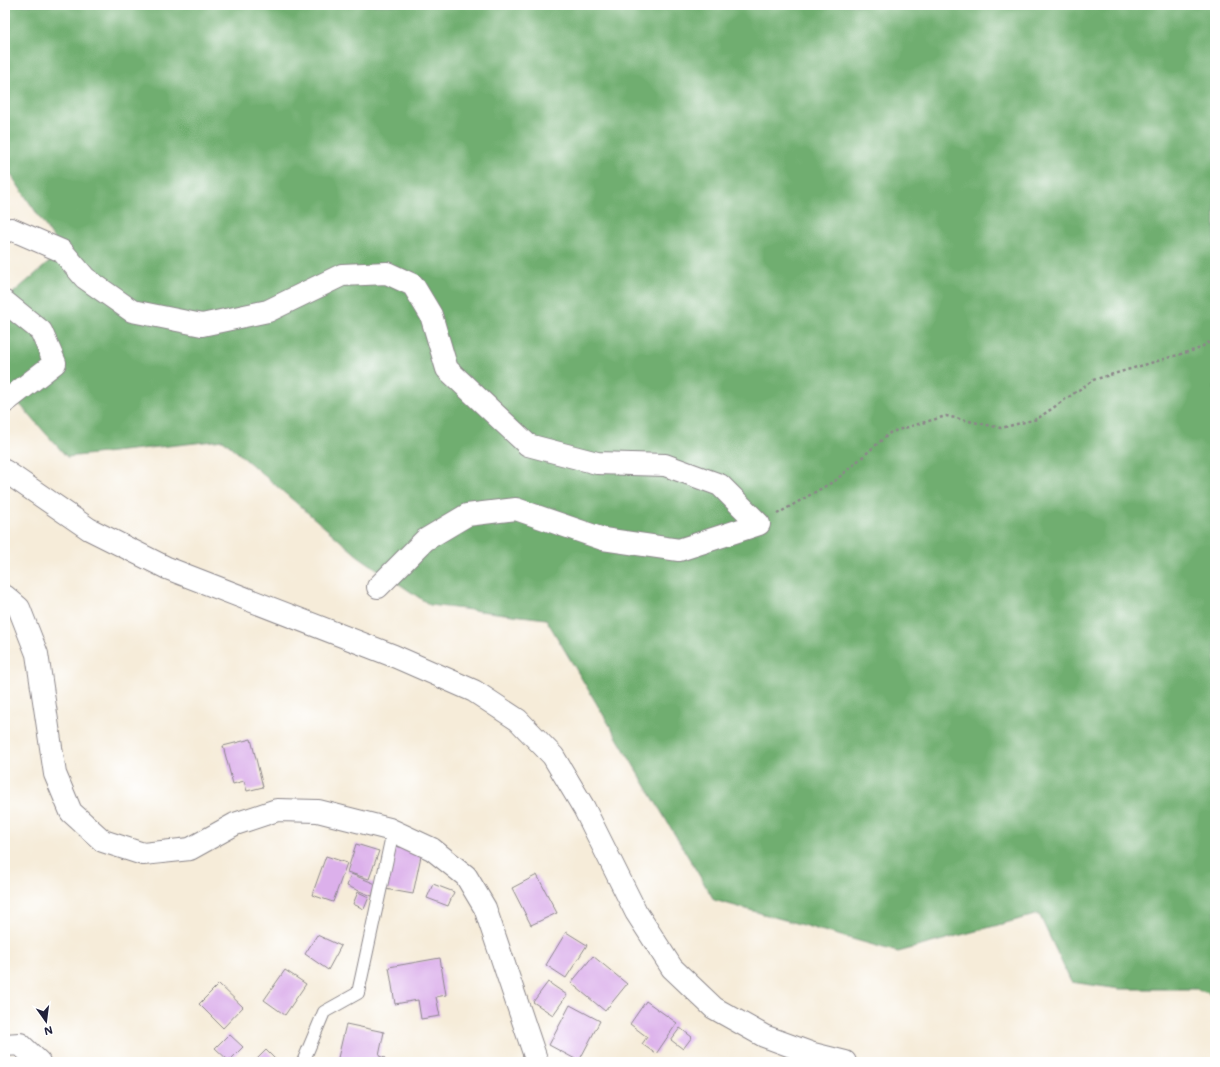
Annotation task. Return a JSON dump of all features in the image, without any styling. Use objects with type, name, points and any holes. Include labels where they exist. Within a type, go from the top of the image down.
[{"type":"street","points":[[5,232],[11,229],[62,252],[85,278],[132,311],[202,326],[268,311],[342,275],[387,273],[413,285],[431,315],[447,369],[528,445],[597,463],[664,465],[720,485],[759,524],[679,550],[603,539],[516,509],[467,515],[425,540],[378,588]]},
{"type":"street","points":[[5,302],[41,331],[55,363],[5,402]]},
{"type":"street","points":[[5,471],[89,529],[167,568],[402,659],[474,690],[518,720],[553,756],[584,808],[636,912],[672,968],[714,1008],[764,1036],[813,1054],[845,1062]]},
{"type":"street","points":[[5,596],[19,608],[37,654],[55,774],[71,812],[104,841],[143,854],[190,850],[234,824],[277,810],[318,811],[393,831],[432,849],[466,876],[485,908],[537,1062]]},
{"type":"street","points":[[5,1045],[20,1044],[39,1062]]},
{"type":"lane","points":[[303,1062],[324,1012],[358,993],[393,831]]},
{"type":"path","points":[[759,524],[836,480],[891,432],[946,416],[1000,428],[1037,419],[1093,380],[1198,349],[1213,340],[1215,336]]},
{"type":"green space","points":[[5,5],[1215,5],[1215,996],[1197,989],[1120,989],[1071,982],[1039,914],[898,952],[714,900],[546,619],[430,605],[358,556],[223,440],[67,457],[5,388],[5,300],[62,251],[5,166]]},
{"type":"building","points":[[251,739],[263,787],[247,791],[244,781],[233,784],[223,746]]},
{"type":"building","points":[[356,844],[379,851],[369,879],[347,872]]},
{"type":"building","points":[[394,846],[422,851],[413,894],[385,889]]},
{"type":"building","points":[[326,856],[347,863],[333,902],[312,895]]},
{"type":"building","points":[[351,874],[376,884],[372,896],[347,886]]},
{"type":"building","points":[[537,875],[557,913],[531,925],[512,888]]},
{"type":"building","points":[[433,884],[454,892],[448,906],[427,898]]},
{"type":"building","points":[[358,892],[369,897],[364,909],[353,904]]},
{"type":"building","points":[[566,932],[587,945],[566,978],[546,965]]},
{"type":"building","points":[[317,935],[341,946],[328,970],[305,954]]},
{"type":"building","points":[[593,956],[627,984],[605,1011],[571,983]]},
{"type":"building","points":[[440,958],[446,995],[436,997],[440,1016],[421,1019],[418,1000],[395,1004],[389,967]]},
{"type":"building","points":[[285,970],[306,984],[285,1015],[264,1000]]},
{"type":"building","points":[[548,982],[567,995],[553,1015],[533,1002]]},
{"type":"building","points":[[219,984],[243,1007],[223,1028],[199,1004]]},
{"type":"building","points":[[646,1001],[677,1023],[656,1054],[642,1044],[647,1037],[630,1024]]},
{"type":"building","points":[[570,1005],[600,1021],[579,1061],[549,1045]]},
{"type":"building","points":[[346,1024],[384,1032],[379,1056],[385,1058],[384,1062],[337,1062]]},
{"type":"building","points":[[680,1028],[692,1037],[683,1049],[671,1040]]},
{"type":"building","points":[[229,1034],[243,1047],[229,1061],[215,1048]]},
{"type":"building","points":[[266,1050],[278,1062],[254,1062]]}]
